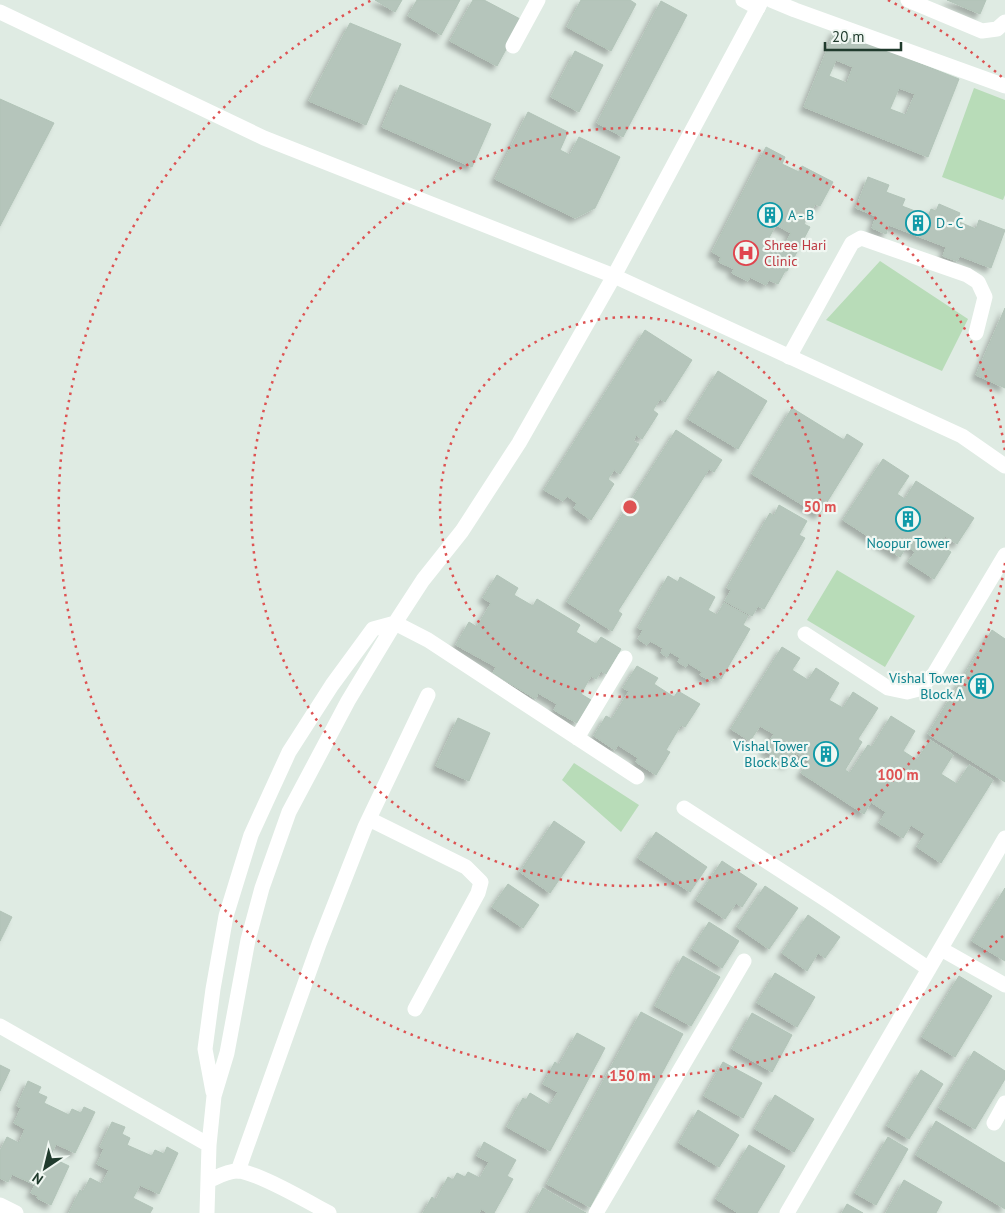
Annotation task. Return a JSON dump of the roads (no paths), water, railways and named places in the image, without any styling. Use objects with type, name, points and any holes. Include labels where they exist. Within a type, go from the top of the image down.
[{"type":"street","points":[[513,46],[538,0]]},
{"type":"street","points":[[744,0],[795,10],[1005,86]]},
{"type":"street","points":[[908,0],[982,31],[997,29],[1005,22]]},
{"type":"street","points":[[207,1213],[208,1145],[214,1096],[227,1052],[248,940],[262,888],[289,812],[348,702],[395,623],[423,580],[462,531],[519,443],[614,276],[764,3]]},
{"type":"street","points":[[0,12],[264,138],[614,276],[962,436],[1005,466]]},
{"type":"street","points":[[789,357],[852,243],[862,238],[967,275],[978,282],[985,296],[976,333]]},
{"type":"street","points":[[805,634],[888,688],[908,692],[920,689],[934,674],[1005,555]]},
{"type":"street","points":[[214,1096],[205,1049],[213,989],[226,916],[251,835],[289,752],[332,685],[373,628],[395,623],[428,640],[637,777]]},
{"type":"street","points":[[576,738],[625,658]]},
{"type":"street","points":[[238,1171],[320,944],[369,819],[428,695]]},
{"type":"street","points":[[684,808],[929,969]]},
{"type":"street","points":[[369,819],[466,868],[481,882],[478,893],[415,1009]]},
{"type":"street","points":[[787,1213],[1005,838]]},
{"type":"street","points":[[941,949],[1005,985]]},
{"type":"street","points":[[596,1213],[744,961]]},
{"type":"street","points":[[0,1026],[208,1145]]},
{"type":"street","points":[[994,1123],[1005,1103]]},
{"type":"street","points":[[208,1181],[225,1173],[238,1171],[257,1176],[329,1213]]},
{"type":"street","points":[[0,1205],[16,1213]]},
{"type":"place","name":"A - B","points":[[770,215]]},
{"type":"place","name":"D - C","points":[[918,223]]},
{"type":"place","name":"Shree Hari Clinic","points":[[746,253]]},
{"type":"place","name":"Noopur Tower","points":[[908,519]]},
{"type":"place","name":"Vishal Tower Block A","points":[[981,686]]},
{"type":"place","name":"Vishal Tower Block B&C","points":[[826,754]]}]
